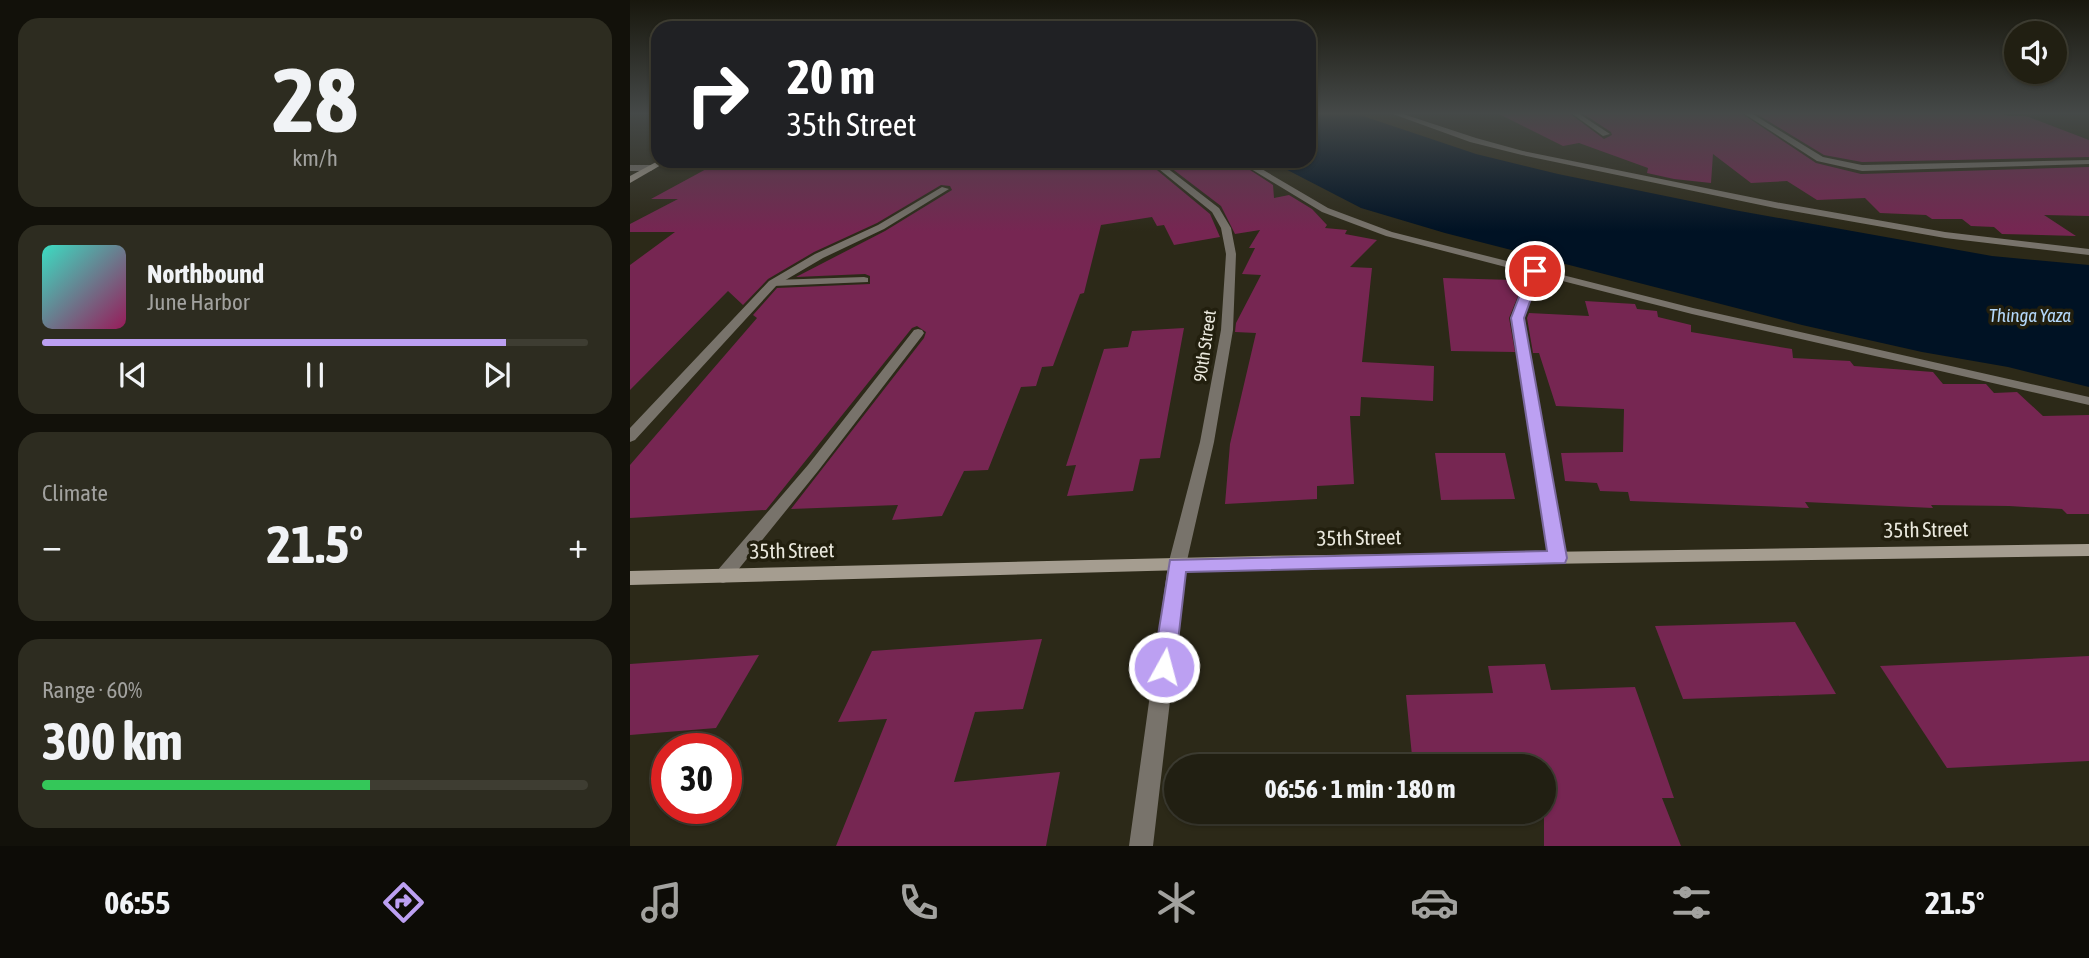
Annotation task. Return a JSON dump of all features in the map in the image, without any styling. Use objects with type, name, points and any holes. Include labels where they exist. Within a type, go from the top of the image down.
[{"type":"main road","points":[[630,180],[651,168]]},
{"type":"main road","name":"35th Street","points":[[630,578],[1177,565],[2089,550]]},
{"type":"street","points":[[1520,152],[1774,205],[1945,235],[2089,252]]},
{"type":"street","points":[[1808,152],[1820,159],[1884,169],[2089,162]]},
{"type":"street","points":[[630,168],[651,168]]},
{"type":"street","name":"90th Street","points":[[1141,846],[1177,565],[1207,442],[1225,343],[1231,254],[1226,229],[1216,210],[1162,168]]},
{"type":"street","points":[[1254,168],[1325,210],[1355,222],[1706,314],[2089,401]]},
{"type":"street","points":[[630,437],[774,283],[819,256],[881,227],[945,189]]},
{"type":"street","points":[[1535,271],[1518,318],[1558,558]]},
{"type":"street","points":[[774,283],[864,280]]},
{"type":"street","points":[[723,576],[813,468],[918,332]]},
{"type":"water","name":"Thinga Yaza","points":[[1316,152],[1471,152],[1558,174],[1734,210],[1992,256],[2089,265],[2089,387],[2008,367],[1922,352],[1802,325],[1445,233],[1361,208],[1284,168],[1316,168]]},
{"type":"building","points":[[1605,152],[1800,152],[1816,163],[1861,174],[2089,167],[2089,216],[2044,215],[2076,236],[2002,234],[1994,227],[1971,226],[1962,219],[1932,219],[1926,215],[1880,213],[1865,198],[1817,200],[1787,181],[1751,183],[1713,154],[1711,183],[1647,173],[1648,168]]},
{"type":"building","points":[[1820,152],[2089,152],[2089,157],[1862,162]]},
{"type":"building","points":[[708,168],[1154,168],[1210,214],[1220,237],[1174,245],[1164,225],[1157,226],[1152,217],[1101,225],[1084,293],[1080,294],[1053,366],[1042,367],[1036,386],[1021,387],[988,470],[964,471],[942,516],[892,520],[898,505],[791,509],[924,338],[926,332],[917,326],[912,328],[766,510],[630,518],[630,465],[757,318],[753,315],[777,288],[870,284],[870,276],[865,274],[796,277],[885,231],[952,190],[950,186],[941,185],[877,223],[814,252],[768,279],[743,305],[728,291],[630,390],[630,265],[675,232],[630,232],[630,224],[678,199],[651,199]]},
{"type":"building","points":[[1171,168],[1247,168],[1273,185],[1274,198],[1289,195],[1312,209],[1327,225],[1325,228],[1347,230],[1345,234],[1377,240],[1350,267],[1372,268],[1362,362],[1434,366],[1433,401],[1361,397],[1360,416],[1350,416],[1354,484],[1317,486],[1317,499],[1225,504],[1230,444],[1256,333],[1235,332],[1236,323],[1261,275],[1242,274],[1255,248],[1249,248],[1260,230],[1235,234],[1221,206]]},
{"type":"building","points":[[1443,278],[1514,280],[1518,296],[1509,318],[1515,352],[1451,351]]},
{"type":"building","points":[[1585,301],[1635,304],[1637,309],[1657,311],[1658,317],[1691,325],[1691,332],[1792,349],[1793,358],[1850,361],[1854,366],[1933,372],[1943,384],[1986,384],[1994,393],[2017,392],[2043,416],[2089,415],[2089,514],[2067,514],[2062,509],[2009,506],[1931,505],[1933,508],[1805,502],[1809,508],[1630,501],[1628,492],[1600,491],[1597,483],[1565,481],[1561,453],[1623,452],[1624,409],[1556,406],[1539,353],[1533,353],[1527,318],[1529,313],[1589,316]]},
{"type":"building","points":[[1184,328],[1160,458],[1140,459],[1133,491],[1067,496],[1076,465],[1066,466],[1104,349],[1128,347],[1132,331]]},
{"type":"building","points":[[1435,453],[1505,453],[1515,499],[1441,500]]},
{"type":"building","points":[[1795,622],[1836,694],[1683,699],[1655,626]]},
{"type":"building","points":[[1042,639],[1023,709],[975,712],[954,782],[1060,772],[1046,846],[836,846],[887,719],[838,722],[872,651]]},
{"type":"building","points":[[759,655],[716,728],[630,735],[630,664]]},
{"type":"building","points":[[2089,656],[2089,761],[1947,768],[1880,666]]},
{"type":"building","points":[[1545,664],[1551,690],[1635,687],[1674,798],[1662,798],[1681,846],[1544,846],[1544,824],[1556,824],[1556,754],[1412,754],[1406,695],[1493,693],[1488,666]]},
{"type":"route","points":[[1164,667],[1177,565],[1558,558],[1518,318],[1535,271]]}]
